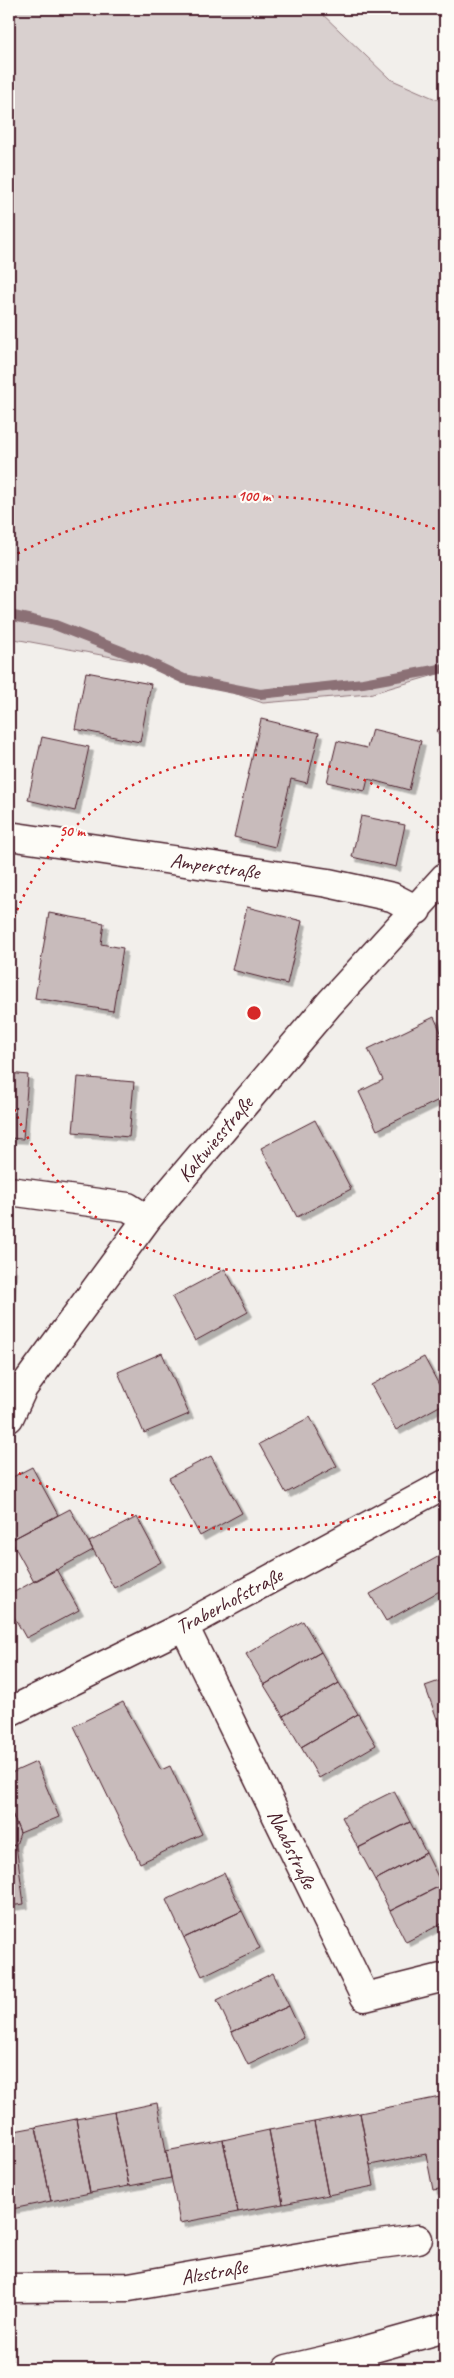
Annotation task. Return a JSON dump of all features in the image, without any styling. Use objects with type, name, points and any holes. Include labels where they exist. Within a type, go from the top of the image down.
[{"type":"street","name":"Amperstraße","points":[[9,836],[328,883],[392,897],[417,910]]},
{"type":"street","name":"Kaltwiesstraße","points":[[9,1418],[23,1388],[147,1219],[329,1004],[417,910],[445,877]]},
{"type":"street","points":[[9,1191],[128,1206],[147,1219]]},
{"type":"street","name":"Traberhofstraße","points":[[9,1712],[41,1698],[184,1626],[445,1484]]},
{"type":"street","name":"Naabstraße","points":[[184,1626],[365,1997],[445,1977]]},
{"type":"street","name":"Alzstraße","points":[[9,2288],[129,2287],[358,2247],[418,2239]]},
{"type":"street","points":[[287,2369],[356,2353],[445,2328]]},
{"type":"shaded area","points":[[9,9],[317,9],[390,79],[445,103],[445,672],[369,694],[263,703],[150,664],[9,638]]},
{"type":"building","points":[[86,672],[151,684],[140,742],[75,729]]},
{"type":"building","points":[[261,719],[319,733],[307,783],[291,779],[275,847],[234,837]]},
{"type":"building","points":[[445,722],[445,741],[436,731]]},
{"type":"building","points":[[372,729],[421,741],[409,790],[368,779],[365,791],[327,782],[337,741],[367,748]]},
{"type":"building","points":[[42,737],[89,747],[75,811],[28,800]]},
{"type":"building","points":[[361,816],[405,825],[396,867],[352,857]]},
{"type":"building","points":[[247,907],[302,921],[287,984],[232,970]]},
{"type":"building","points":[[49,913],[104,923],[101,944],[123,948],[113,1011],[35,998]]},
{"type":"building","points":[[434,1017],[445,1041],[445,1097],[377,1130],[359,1092],[383,1080],[368,1049]]},
{"type":"building","points":[[9,1073],[28,1075],[23,1139],[9,1138]]},
{"type":"building","points":[[78,1077],[134,1082],[129,1137],[73,1132]]},
{"type":"building","points":[[315,1120],[351,1189],[297,1217],[261,1148]]},
{"type":"building","points":[[9,1267],[12,1267],[9,1329]]},
{"type":"building","points":[[225,1269],[248,1312],[195,1341],[172,1297]]},
{"type":"building","points":[[162,1353],[189,1414],[144,1433],[118,1372]]},
{"type":"building","points":[[424,1357],[445,1396],[445,1403],[396,1430],[371,1385]]},
{"type":"building","points":[[310,1417],[337,1466],[286,1493],[259,1444]]},
{"type":"building","points":[[211,1456],[242,1513],[200,1536],[169,1478]]},
{"type":"building","points":[[32,1467],[58,1515],[11,1540],[9,1535],[9,1479]]},
{"type":"building","points":[[70,1509],[93,1550],[34,1582],[11,1540]]},
{"type":"building","points":[[137,1517],[161,1562],[114,1588],[89,1542]]},
{"type":"building","points":[[445,1553],[445,1588],[386,1621],[370,1594]]},
{"type":"building","points":[[56,1569],[79,1610],[26,1638],[9,1608],[9,1595]]},
{"type":"building","points":[[303,1621],[321,1652],[264,1685],[246,1654]]},
{"type":"building","points":[[321,1652],[339,1683],[283,1716],[264,1685]]},
{"type":"building","points":[[445,1679],[445,1737],[444,1738],[425,1686]]},
{"type":"building","points":[[339,1683],[358,1714],[301,1747],[283,1716]]},
{"type":"building","points":[[123,1702],[161,1770],[170,1766],[202,1834],[140,1863],[74,1726]]},
{"type":"building","points":[[358,1714],[376,1745],[319,1778],[301,1747]]},
{"type":"building","points":[[36,1762],[59,1817],[20,1833],[9,1806],[9,1774]]},
{"type":"building","points":[[394,1791],[410,1822],[358,1848],[342,1817]]},
{"type":"building","points":[[9,1806],[20,1833],[16,1845],[9,1846]]},
{"type":"building","points":[[410,1822],[426,1853],[375,1880],[358,1848]]},
{"type":"building","points":[[16,1845],[24,1904],[9,1906],[9,1846]]},
{"type":"building","points":[[426,1853],[442,1885],[390,1911],[375,1880]]},
{"type":"building","points":[[224,1873],[242,1911],[184,1938],[166,1900]]},
{"type":"building","points":[[442,1885],[445,1891],[445,1922],[406,1942],[390,1911]]},
{"type":"building","points":[[242,1911],[260,1948],[202,1976],[184,1938]]},
{"type":"building","points":[[273,1973],[289,2006],[232,2032],[217,2000]]},
{"type":"building","points":[[289,2006],[304,2038],[248,2065],[232,2032]]},
{"type":"building","points":[[445,2096],[445,2188],[433,2190],[426,2154],[370,2165],[360,2113]]},
{"type":"building","points":[[157,2103],[171,2178],[129,2186],[114,2112]]},
{"type":"building","points":[[114,2112],[129,2186],[90,2193],[76,2119]]},
{"type":"building","points":[[360,2113],[374,2186],[328,2195],[314,2122]]},
{"type":"building","points":[[76,2119],[90,2193],[51,2201],[36,2127]]},
{"type":"building","points":[[314,2122],[328,2195],[283,2204],[269,2130]]},
{"type":"building","points":[[36,2127],[51,2201],[12,2209],[9,2192],[9,2132]]},
{"type":"building","points":[[269,2130],[283,2204],[238,2212],[223,2140]]},
{"type":"building","points":[[223,2140],[238,2212],[180,2223],[166,2151]]},
{"type":"waterway","points":[[9,615],[55,625],[144,660],[184,679],[260,694],[363,683],[445,668]]}]
